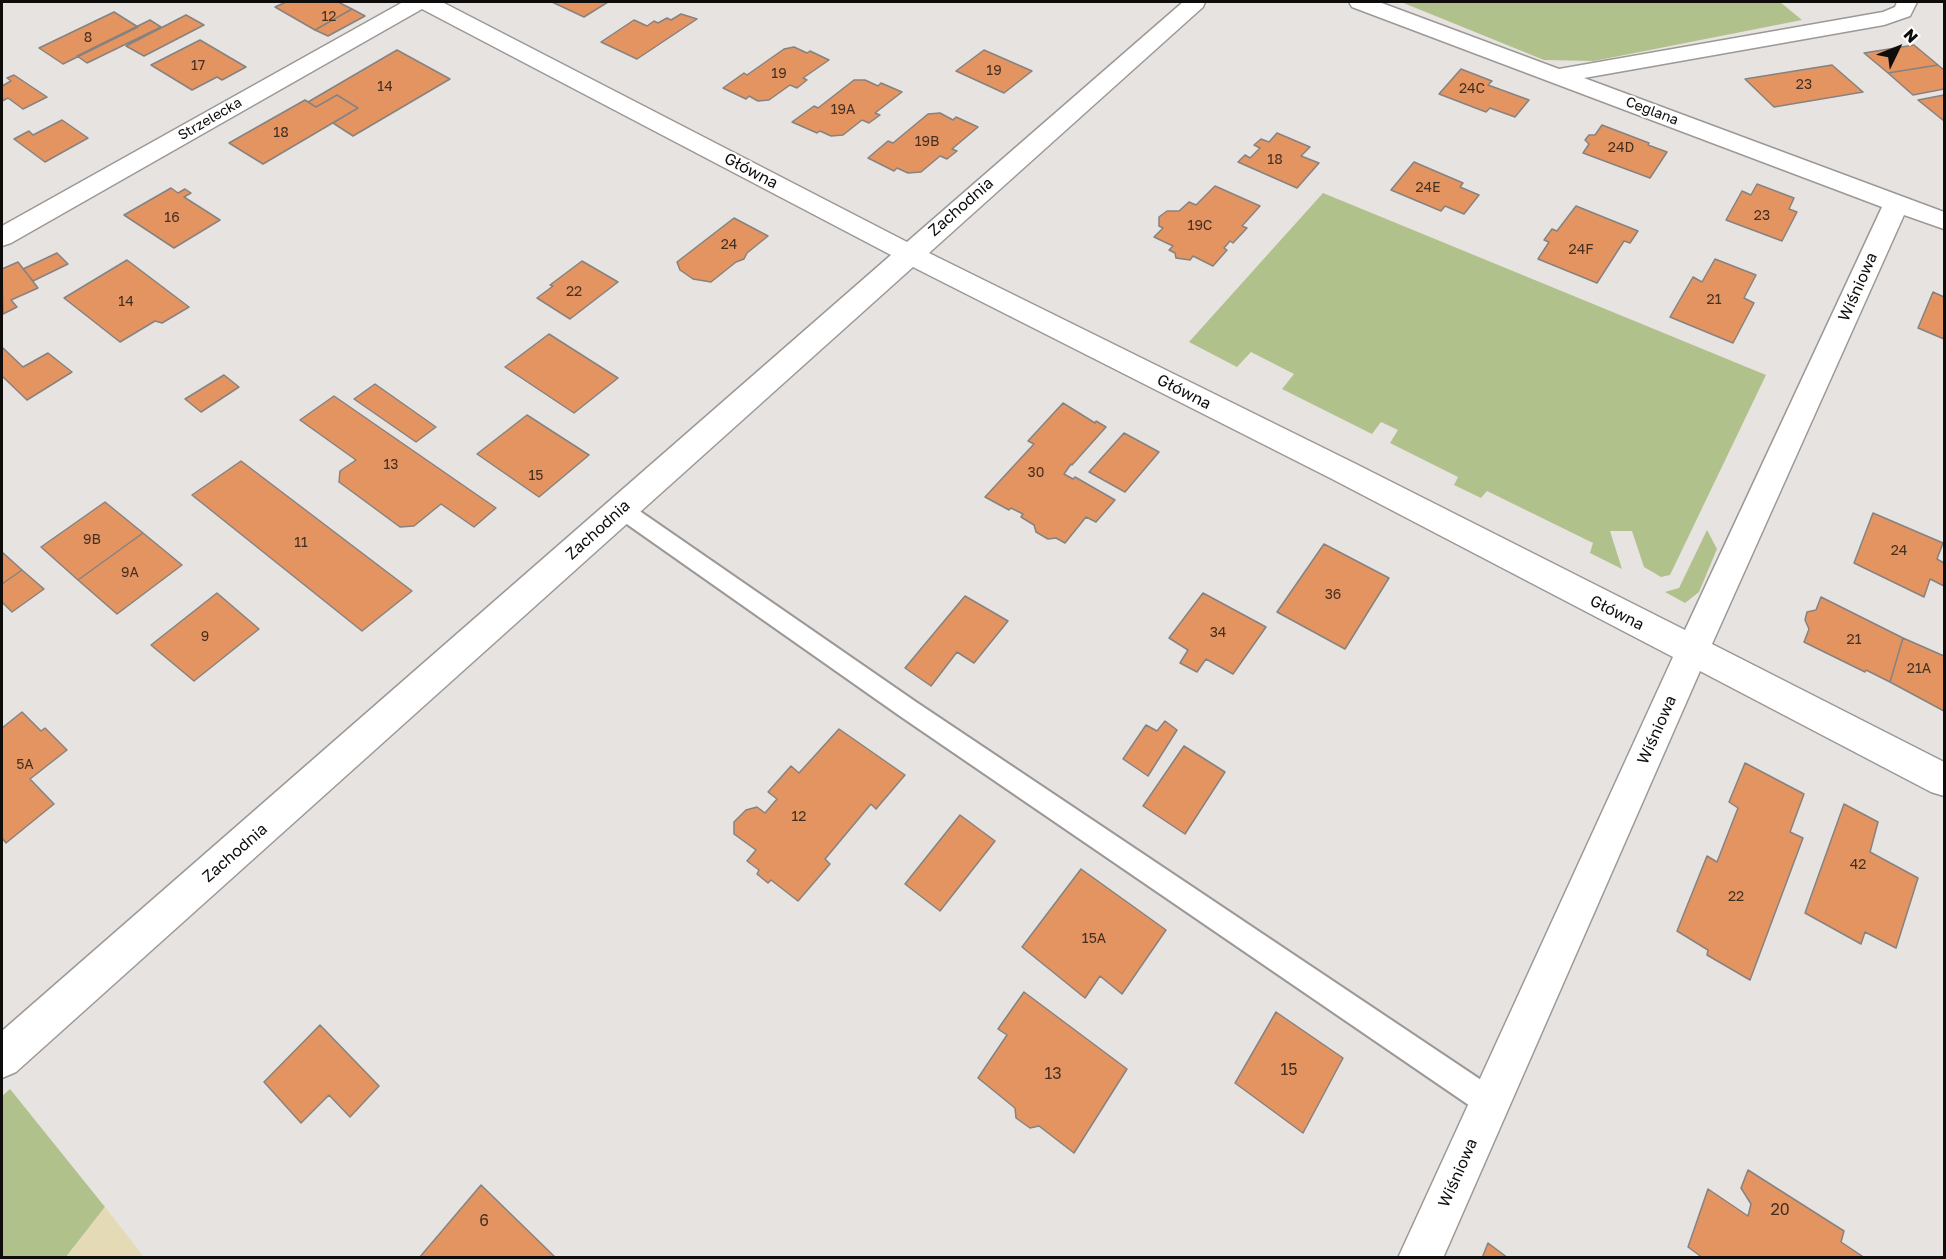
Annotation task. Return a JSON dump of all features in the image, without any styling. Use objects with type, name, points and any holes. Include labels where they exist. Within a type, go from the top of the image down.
[{"type":"street","name":"Strzelecka","points":[[2,237],[418,2]]},
{"type":"street","name":"Główna","points":[[426,2],[908,253],[1356,478],[1944,780]]},
{"type":"street","name":"Zachodnia","points":[[2,1058],[908,253],[1195,2]]},
{"type":"street","name":"Ceglana","points":[[1360,2],[1944,221]]},
{"type":"street","points":[[1557,76],[1884,18],[1900,14],[1906,6]]},
{"type":"street","name":"Wiśniowa","points":[[1420,1257],[1692,651],[1897,203]]},
{"type":"lane","points":[[621,509],[908,708],[1489,1102]]},
{"type":"green space","points":[[1401,2],[1780,2],[1802,20],[1594,61],[1544,60]]},
{"type":"green space","points":[[1323,193],[1766,375],[1670,575],[1661,577],[1644,567],[1632,531],[1610,531],[1622,569],[1590,553],[1593,543],[1487,491],[1481,498],[1454,485],[1458,477],[1390,443],[1398,430],[1381,422],[1372,434],[1282,389],[1294,374],[1251,352],[1237,367],[1189,342]]},
{"type":"green space","points":[[1707,530],[1717,549],[1699,592],[1685,603],[1665,592],[1679,588]]},
{"type":"green space","points":[[10,1089],[105,1207],[66,1257],[2,1258],[2,1096]]},
{"type":"sand","points":[[105,1207],[144,1257],[66,1257]]},
{"type":"building","points":[[286,2],[338,2],[352,9],[315,30],[275,7]]},
{"type":"building","points":[[552,2],[608,2],[584,17]]},
{"type":"building","points":[[352,9],[365,16],[328,36],[315,30]]},
{"type":"building","points":[[114,12],[138,27],[63,64],[39,48]]},
{"type":"building","points":[[681,14],[697,19],[637,59],[601,42],[634,20],[647,26],[654,21],[658,23],[667,18],[671,20]]},
{"type":"building","points":[[186,15],[204,25],[144,56],[126,46]]},
{"type":"building","points":[[150,20],[161,27],[87,63],[77,56]]},
{"type":"building","points":[[200,40],[246,67],[222,80],[217,77],[192,90],[151,65]]},
{"type":"building","points":[[1914,45],[1938,65],[1888,73],[1864,53]]},
{"type":"building","points":[[794,47],[807,53],[810,51],[829,60],[803,78],[807,80],[797,88],[790,85],[769,100],[758,101],[749,96],[746,99],[723,88],[744,73],[747,75],[784,49]]},
{"type":"building","points":[[397,50],[450,79],[353,136],[333,123],[358,108],[337,95],[316,107],[308,102]]},
{"type":"building","points":[[984,50],[1032,71],[1004,93],[956,71]]},
{"type":"building","points":[[1832,65],[1863,92],[1774,107],[1745,79]]},
{"type":"building","points":[[1938,65],[1944,70],[1944,89],[1913,95],[1888,73]]},
{"type":"building","points":[[1461,69],[1492,81],[1488,85],[1529,100],[1515,117],[1490,108],[1486,112],[1439,94]]},
{"type":"building","points":[[14,75],[47,97],[23,109],[8,98],[2,101],[2,86],[11,81],[7,78]]},
{"type":"building","points":[[854,80],[865,80],[878,86],[881,83],[902,92],[875,113],[880,115],[869,123],[862,120],[843,135],[831,136],[820,131],[817,133],[792,122],[814,106],[818,108]]},
{"type":"building","points":[[337,95],[358,108],[263,164],[229,143],[305,100],[316,107]]},
{"type":"building","points":[[1944,95],[1944,121],[1918,100]]},
{"type":"building","points":[[940,113],[953,120],[956,117],[978,127],[952,149],[957,151],[947,159],[940,156],[921,172],[908,173],[897,168],[894,171],[868,158],[888,141],[893,143],[928,114]]},
{"type":"building","points":[[62,120],[88,138],[45,162],[14,139],[29,131],[33,135]]},
{"type":"building","points":[[1602,125],[1667,152],[1650,178],[1583,153],[1589,144],[1585,140],[1589,135],[1595,135]]},
{"type":"building","points":[[1277,133],[1310,147],[1301,156],[1319,163],[1297,188],[1238,162],[1245,155],[1250,158],[1260,148],[1254,145],[1261,139],[1269,142]]},
{"type":"building","points":[[1414,162],[1463,183],[1460,187],[1479,195],[1464,214],[1445,206],[1441,211],[1391,190]]},
{"type":"building","points":[[1757,184],[1794,198],[1789,209],[1797,212],[1782,241],[1726,220],[1742,191],[1751,195]]},
{"type":"building","points":[[1215,186],[1260,206],[1242,226],[1247,228],[1233,243],[1230,241],[1224,248],[1227,250],[1213,266],[1193,256],[1190,260],[1176,258],[1175,253],[1169,250],[1173,246],[1154,237],[1163,228],[1159,226],[1159,217],[1167,211],[1179,211],[1189,202],[1196,205]]},
{"type":"building","points":[[171,188],[178,193],[185,189],[191,193],[184,197],[220,220],[174,248],[124,215]]},
{"type":"building","points":[[1576,206],[1638,231],[1630,243],[1624,241],[1597,283],[1538,259],[1549,242],[1544,240],[1552,229],[1557,231]]},
{"type":"building","points":[[734,218],[768,236],[747,253],[744,259],[736,262],[711,282],[693,279],[680,270],[677,262]]},
{"type":"building","points":[[57,253],[68,264],[33,281],[23,269]]},
{"type":"building","points":[[1715,259],[1756,275],[1744,298],[1754,303],[1733,343],[1670,317],[1693,277],[1702,282]]},
{"type":"building","points":[[127,260],[189,307],[162,323],[155,321],[120,342],[64,298]]},
{"type":"building","points":[[582,261],[618,282],[570,319],[537,298]]},
{"type":"building","points":[[18,262],[38,288],[11,300],[17,307],[3,314],[2,269]]},
{"type":"building","points":[[1933,292],[1944,297],[1944,339],[1918,328]]},
{"type":"building","points":[[549,334],[618,378],[574,413],[505,367]]},
{"type":"building","points":[[3,348],[23,367],[48,353],[72,372],[27,400],[2,376]]},
{"type":"building","points":[[224,375],[239,387],[201,412],[185,399]]},
{"type":"building","points":[[375,384],[436,427],[416,442],[354,399]]},
{"type":"building","points":[[334,396],[496,508],[474,527],[441,504],[414,526],[400,527],[339,482],[340,471],[356,460],[300,420]]},
{"type":"building","points":[[1063,403],[1095,423],[1096,421],[1106,427],[1064,474],[1073,479],[1075,477],[1115,500],[1096,522],[1086,517],[1065,543],[1056,538],[1048,539],[1036,532],[1034,525],[1021,517],[1023,514],[1011,508],[1009,510],[985,497],[1034,444],[1028,441]]},
{"type":"building","points":[[527,415],[589,455],[539,497],[477,454]]},
{"type":"building","points":[[1124,433],[1159,452],[1125,492],[1089,472]]},
{"type":"building","points":[[241,461],[412,591],[362,631],[192,495]]},
{"type":"building","points":[[105,502],[143,533],[78,580],[41,547]]},
{"type":"building","points":[[1873,513],[1943,543],[1937,559],[1944,563],[1944,586],[1930,579],[1924,597],[1854,563]]},
{"type":"building","points":[[143,533],[182,565],[117,614],[78,580]]},
{"type":"building","points":[[1324,544],[1389,578],[1345,649],[1277,612]]},
{"type":"building","points":[[2,552],[22,570],[2,584]]},
{"type":"building","points":[[22,570],[44,589],[12,612],[2,602],[2,584]]},
{"type":"building","points":[[217,593],[259,629],[194,681],[151,645]]},
{"type":"building","points":[[1203,593],[1266,627],[1233,674],[1206,659],[1197,672],[1180,663],[1188,650],[1169,638]]},
{"type":"building","points":[[965,596],[1008,621],[974,663],[957,652],[931,686],[905,668]]},
{"type":"building","points":[[1821,597],[1903,638],[1890,682],[1804,642],[1809,629],[1805,620],[1807,612],[1816,610]]},
{"type":"building","points":[[1903,638],[1944,656],[1944,711],[1890,682]]},
{"type":"building","points":[[22,712],[41,731],[45,728],[67,750],[30,779],[54,804],[6,843],[2,838],[2,728]]},
{"type":"building","points":[[1165,721],[1177,730],[1148,776],[1123,759],[1146,725],[1157,731]]},
{"type":"building","points":[[839,729],[905,775],[876,809],[871,804],[825,859],[830,864],[798,901],[771,880],[768,883],[757,874],[759,870],[747,861],[756,850],[734,834],[734,822],[746,810],[757,807],[765,813],[777,799],[768,792],[791,766],[799,773]]},
{"type":"building","points":[[1184,746],[1225,772],[1185,834],[1143,806]]},
{"type":"building","points":[[1745,763],[1804,794],[1790,832],[1803,838],[1750,980],[1707,955],[1708,950],[1677,931],[1707,856],[1717,862],[1738,808],[1729,802]]},
{"type":"building","points":[[1844,804],[1878,822],[1870,852],[1918,878],[1896,948],[1865,932],[1861,944],[1805,913]]},
{"type":"building","points":[[960,815],[995,841],[940,911],[905,884]]},
{"type":"building","points":[[1081,869],[1166,930],[1122,994],[1100,976],[1085,998],[1022,947]]},
{"type":"building","points":[[1024,992],[1127,1069],[1074,1153],[1039,1126],[1030,1128],[1016,1118],[1015,1108],[978,1078],[1007,1035],[998,1029]]},
{"type":"building","points":[[1276,1012],[1343,1058],[1303,1133],[1235,1083]]},
{"type":"building","points":[[320,1025],[379,1086],[350,1117],[329,1095],[301,1123],[264,1082]]},
{"type":"building","points":[[1748,1170],[1844,1231],[1841,1242],[1865,1258],[1703,1258],[1688,1247],[1708,1189],[1748,1216],[1751,1204],[1741,1188]]},
{"type":"building","points":[[481,1185],[556,1258],[419,1258]]},
{"type":"building","points":[[1488,1243],[1508,1258],[1482,1258]]}]
